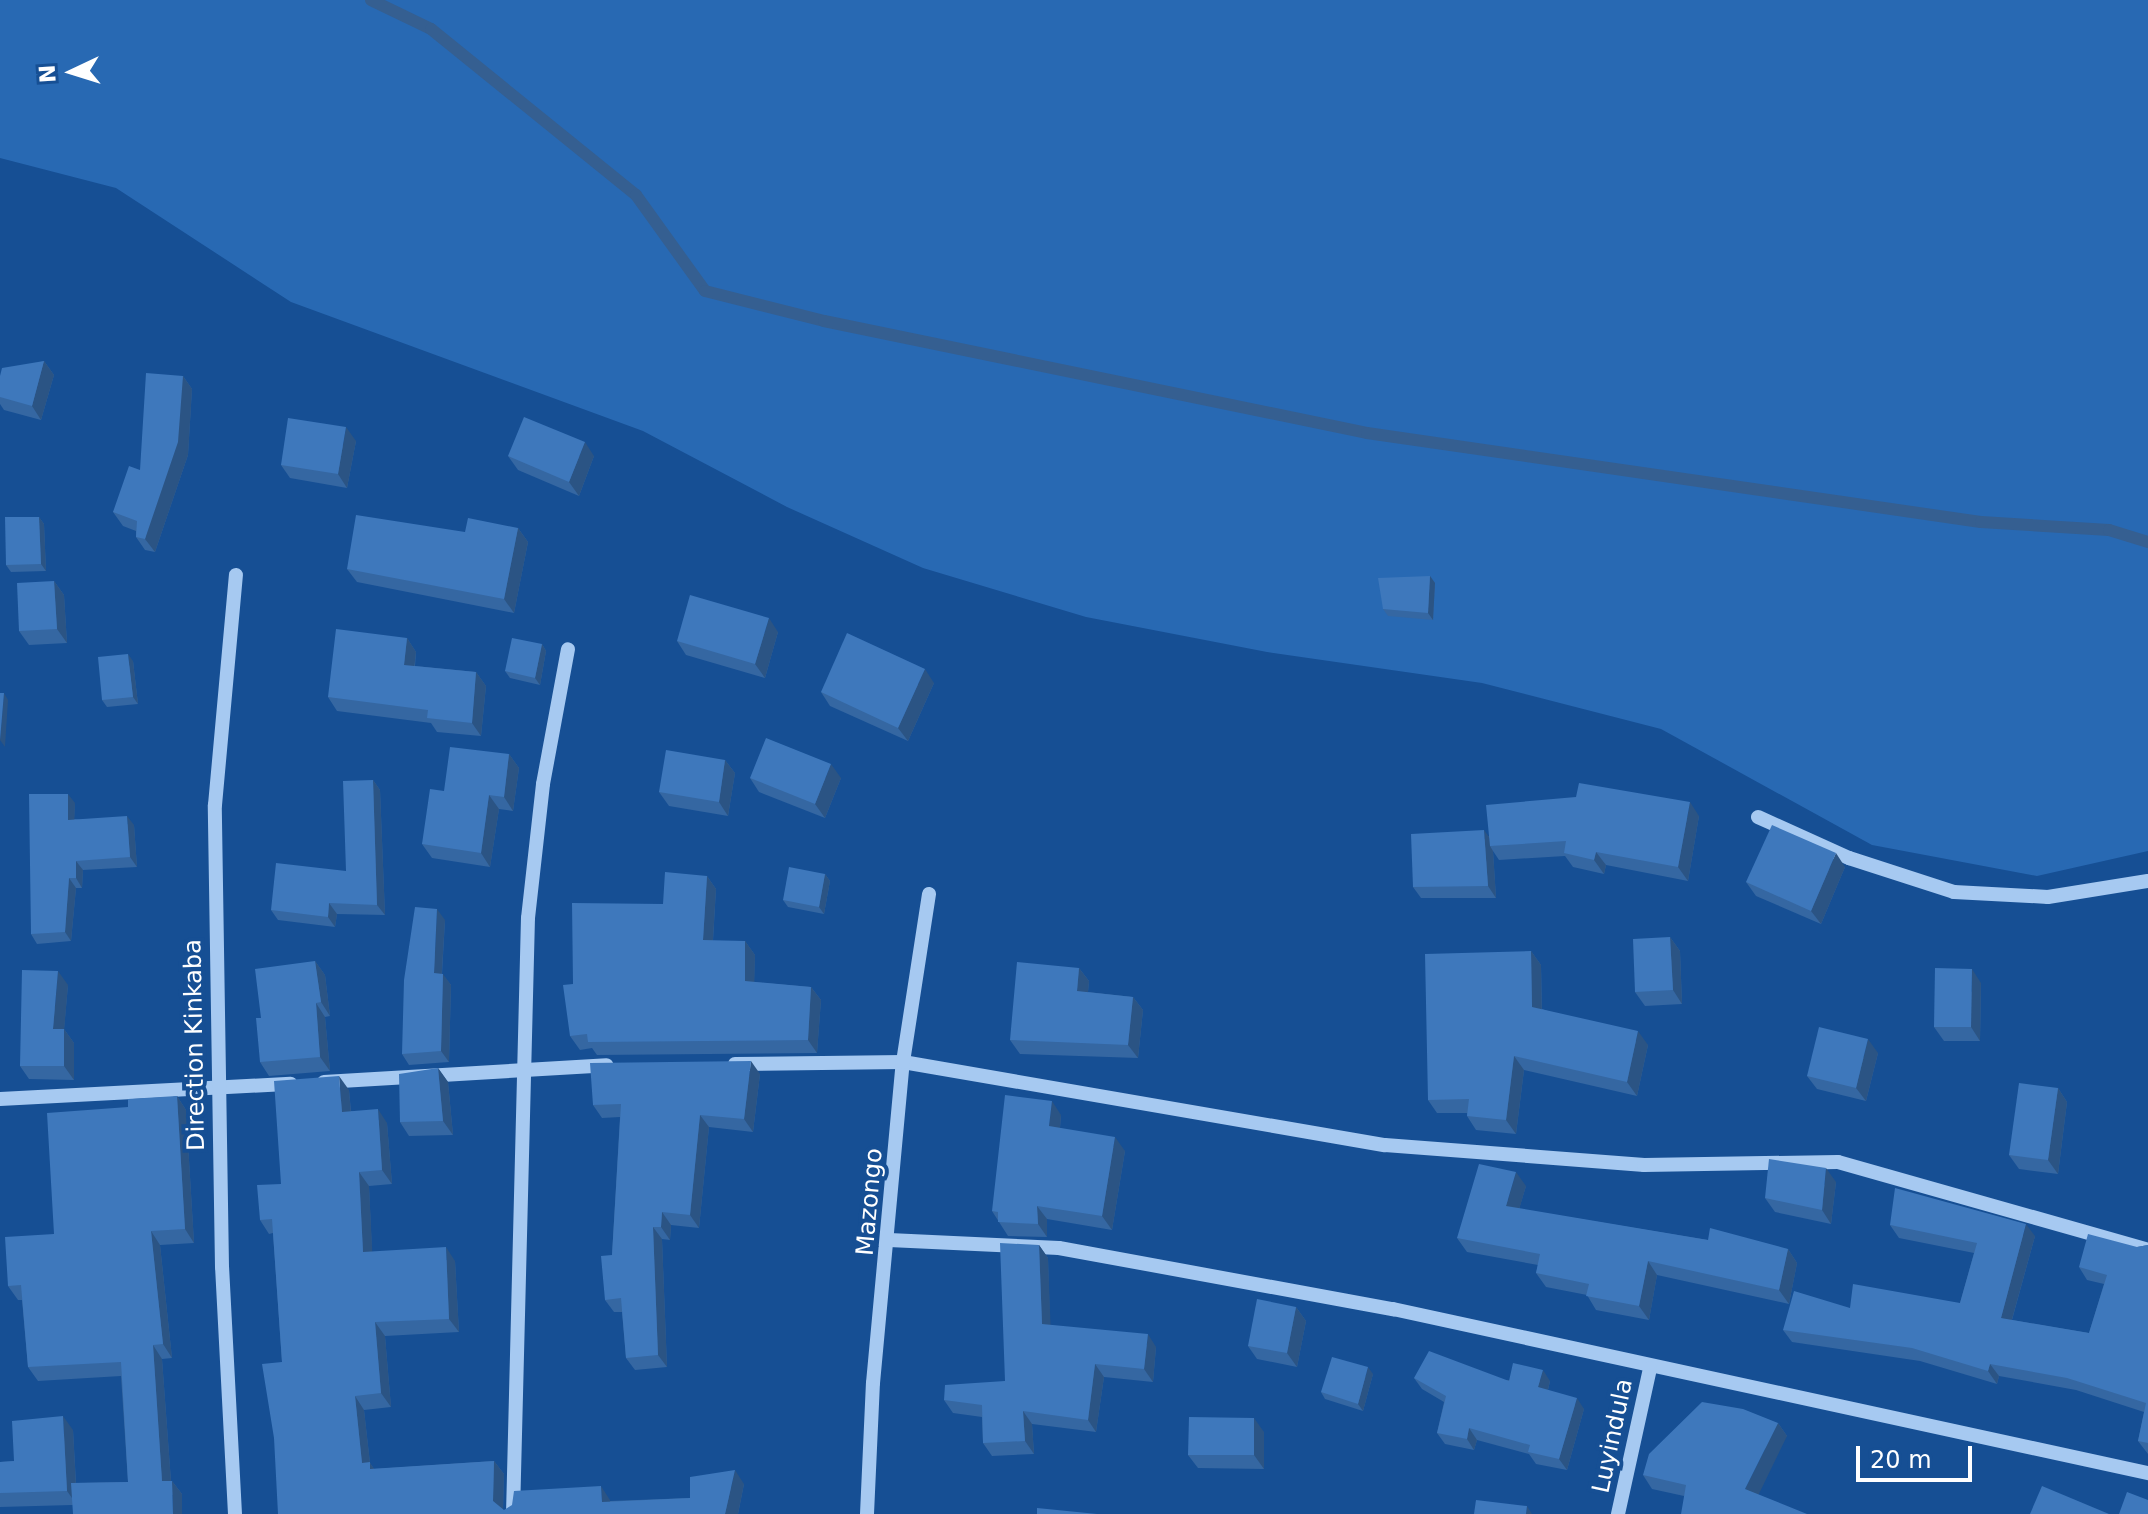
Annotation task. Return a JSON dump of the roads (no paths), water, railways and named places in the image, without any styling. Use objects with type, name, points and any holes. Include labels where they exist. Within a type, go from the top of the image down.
[{"type":"street","name":"Direction Kinkaba","points":[[235,1514],[217,1090],[215,805],[236,575]]},
{"type":"street","points":[[513,1514],[522,1066],[530,903],[543,784],[568,649]]},
{"type":"street","points":[[1758,817],[1849,858],[1954,892],[2048,897],[2148,881]]},
{"type":"street","name":"Mazongo","points":[[867,1514],[873,1383],[889,1240],[903,1062],[929,894]]},
{"type":"street","points":[[713,1064],[903,1062],[1385,1145],[1644,1165],[1838,1162],[2148,1250]]},
{"type":"street","points":[[0,1099],[217,1090],[522,1066],[618,1065]]},
{"type":"street","points":[[889,1240],[1059,1248],[1393,1309],[1650,1368],[2148,1473]]},
{"type":"street","name":"Luyindula","points":[[1618,1514],[1650,1368]]},
{"type":"waterway","points":[[371,0],[431,29],[636,195],[705,291],[824,321],[1367,433],[1981,522],[2109,530],[2148,542]]}]
